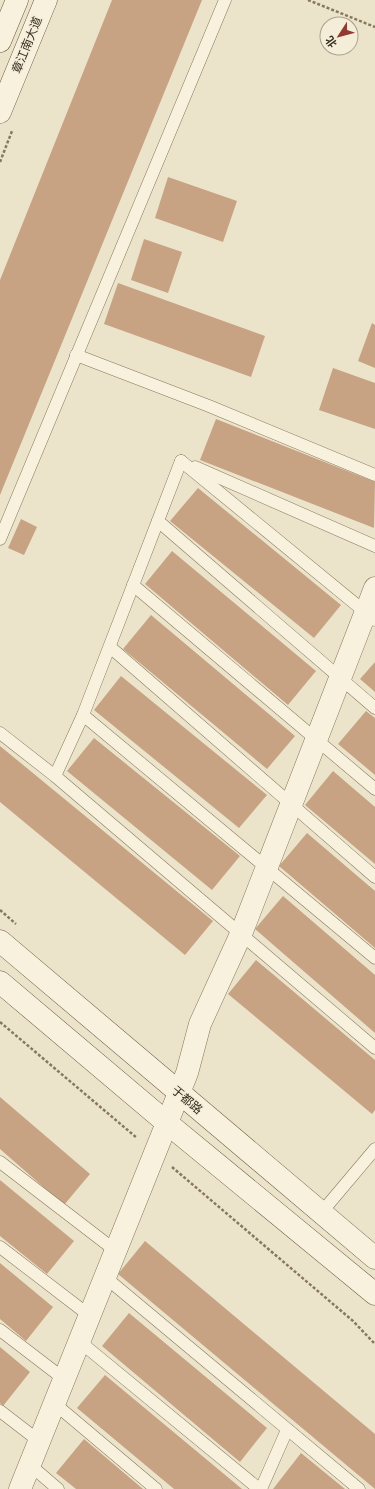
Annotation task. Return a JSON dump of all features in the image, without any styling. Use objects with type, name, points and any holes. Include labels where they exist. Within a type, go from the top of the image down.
[{"type":"main road","points":[[0,41],[17,0]]},
{"type":"main road","name":"章江南大道","points":[[0,112],[46,0]]},
{"type":"main road","points":[[20,1489],[188,1073],[200,1024],[241,934],[340,678],[370,616],[375,588]]},
{"type":"main road","name":"于都路","points":[[0,941],[375,1258]]},
{"type":"main road","points":[[0,982],[167,1123],[375,1294]]},
{"type":"lane","points":[[0,540],[225,0]]},
{"type":"lane","points":[[76,355],[209,406],[375,475]]},
{"type":"lane","points":[[55,776],[83,715],[181,461]]},
{"type":"lane","points":[[181,461],[375,546]]},
{"type":"lane","points":[[181,461],[370,616]]},
{"type":"lane","points":[[158,521],[375,708]]},
{"type":"lane","points":[[133,585],[375,790]]},
{"type":"lane","points":[[110,647],[291,805],[375,876]]},
{"type":"lane","points":[[83,715],[375,958]]},
{"type":"lane","points":[[0,733],[55,776],[375,1048]]},
{"type":"lane","points":[[321,1213],[375,1149]]},
{"type":"lane","points":[[0,1162],[116,1251]]},
{"type":"lane","points":[[0,1247],[90,1316]]},
{"type":"lane","points":[[105,1277],[359,1489]]},
{"type":"lane","points":[[0,1330],[64,1379]]},
{"type":"lane","points":[[80,1341],[260,1489],[287,1430]]},
{"type":"lane","points":[[55,1404],[156,1489]]},
{"type":"lane","points":[[0,1411],[39,1441]]},
{"type":"lane","points":[[30,1465],[58,1489]]},
{"type":"path","points":[[308,0],[375,27]]},
{"type":"path","points":[[0,1022],[353,1321],[375,1344]]},
{"type":"building","points":[[112,0],[202,0],[0,495],[0,280]]},
{"type":"building","points":[[168,177],[237,201],[223,242],[155,218]]},
{"type":"building","points":[[144,239],[182,252],[168,293],[131,280]]},
{"type":"building","points":[[118,283],[265,336],[251,377],[104,324]]},
{"type":"building","points":[[372,323],[375,325],[375,368],[358,361]]},
{"type":"building","points":[[333,368],[375,383],[375,429],[319,410]]},
{"type":"building","points":[[216,419],[375,482],[374,528],[200,460]]},
{"type":"building","points":[[198,488],[341,605],[314,638],[170,521]]},
{"type":"building","points":[[21,519],[37,527],[24,555],[8,548]]},
{"type":"building","points":[[172,551],[316,671],[288,705],[145,584]]},
{"type":"building","points":[[151,615],[295,736],[267,769],[123,649]]},
{"type":"building","points":[[375,662],[375,692],[360,679]]},
{"type":"building","points":[[121,676],[267,795],[239,828],[94,710]]},
{"type":"building","points":[[366,711],[375,718],[375,775],[338,744]]},
{"type":"building","points":[[94,738],[240,856],[212,890],[67,771]]},
{"type":"building","points":[[0,746],[213,921],[185,955],[0,802]]},
{"type":"building","points":[[333,771],[375,807],[375,864],[305,805]]},
{"type":"building","points":[[307,833],[375,891],[375,948],[279,866]]},
{"type":"building","points":[[283,896],[375,975],[375,1033],[255,929]]},
{"type":"building","points":[[256,960],[375,1060],[375,1110],[372,1114],[228,994]]},
{"type":"building","points":[[0,1097],[90,1174],[64,1205],[0,1149]]},
{"type":"building","points":[[0,1180],[74,1241],[47,1274],[0,1236]]},
{"type":"building","points":[[145,1241],[375,1434],[375,1489],[118,1274]]},
{"type":"building","points":[[0,1263],[53,1307],[26,1341],[0,1319]]},
{"type":"building","points":[[129,1313],[267,1428],[240,1462],[102,1346]]},
{"type":"building","points":[[0,1347],[30,1372],[3,1406],[0,1403]]},
{"type":"building","points":[[105,1375],[242,1489],[174,1489],[77,1408]]},
{"type":"building","points":[[84,1439],[143,1489],[76,1489],[56,1473]]},
{"type":"building","points":[[301,1453],[345,1489],[273,1489]]}]
